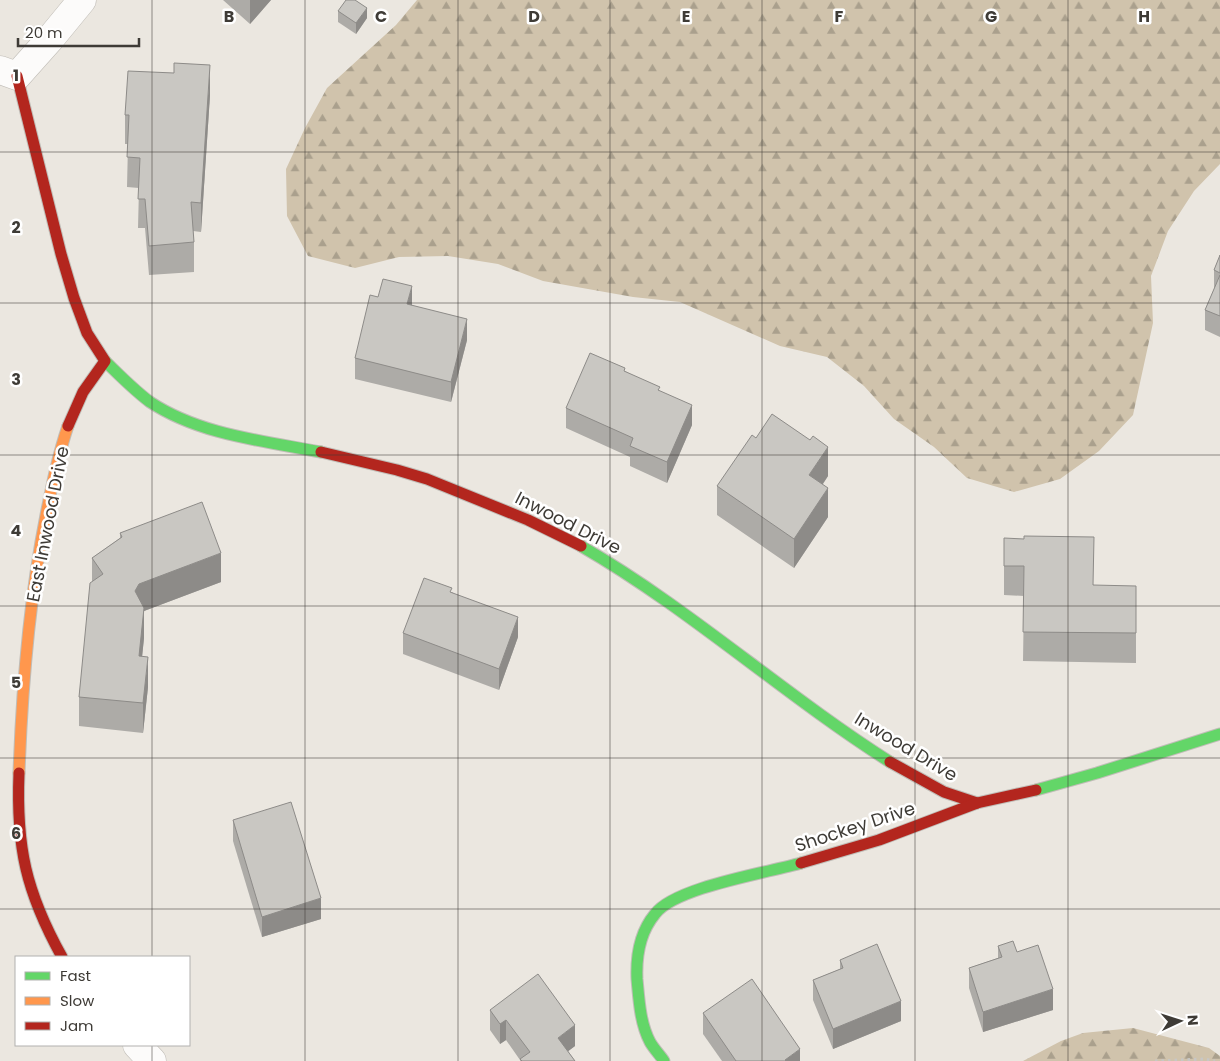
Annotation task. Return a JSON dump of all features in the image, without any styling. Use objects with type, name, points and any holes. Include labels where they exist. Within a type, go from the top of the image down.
[{"type":"street","points":[[82,0],[50,39],[8,73],[74,298],[87,333],[105,361]]},
{"type":"street","name":"Inwood Drive","points":[[105,361],[129,386],[158,408],[191,423],[242,437],[312,450],[400,471],[450,488],[515,514],[576,544],[641,582],[694,618],[795,696],[865,745],[937,789],[977,803]]},
{"type":"street","name":"East Inwood Drive","points":[[61,956],[46,930],[32,897],[24,863],[19,821],[23,684],[33,590],[55,472],[66,432],[83,392],[105,361]]},
{"type":"street","name":"Shockey Drive","points":[[664,1061],[650,1042],[639,1008],[637,971],[641,938],[655,913],[674,898],[786,868],[879,840],[977,803],[1039,789],[1220,734]]},
{"type":"street","points":[[137,1046],[152,1061]]},
{"type":"path","points":[[1155,1061],[1204,1059],[1215,1061]]},
{"type":"green space","points":[[417,0],[1220,0],[1220,164],[1194,191],[1168,231],[1151,276],[1153,323],[1133,415],[1099,451],[1060,479],[1014,492],[967,478],[934,447],[894,419],[864,386],[827,357],[780,346],[680,302],[633,297],[543,281],[498,264],[448,256],[399,257],[355,268],[308,256],[287,216],[286,169],[305,128],[327,88],[396,25]]},
{"type":"green space","points":[[1133,1028],[1209,1048],[1220,1056],[1220,1061],[1023,1061],[1061,1041],[1083,1033]]},
{"type":"building","points":[[346,0],[355,0],[367,8],[356,23],[338,11]]},
{"type":"building","points":[[174,63],[210,65],[201,203],[191,202],[194,242],[149,246],[145,199],[138,199],[140,158],[127,157],[129,115],[125,115],[128,71],[174,73]]},
{"type":"building","points":[[1220,255],[1220,273],[1214,270]]},
{"type":"building","points":[[1220,275],[1220,316],[1205,310]]},
{"type":"building","points":[[383,279],[412,286],[407,304],[467,319],[451,382],[355,358],[370,295],[378,297]]},
{"type":"building","points":[[590,353],[625,368],[624,371],[660,387],[658,390],[692,405],[667,462],[630,446],[633,438],[566,408]]},
{"type":"building","points":[[772,414],[810,440],[813,436],[828,447],[809,475],[828,488],[794,539],[717,486],[752,435],[756,438]]},
{"type":"building","points":[[202,502],[221,553],[139,584],[135,591],[144,608],[139,656],[148,657],[143,703],[79,697],[90,583],[103,574],[92,558],[122,537],[120,533]]},
{"type":"building","points":[[1024,536],[1094,537],[1093,585],[1136,586],[1136,633],[1023,632],[1024,566],[1004,566],[1004,538],[1024,539]]},
{"type":"building","points":[[424,578],[452,588],[450,592],[518,617],[499,669],[403,633]]},
{"type":"building","points":[[291,802],[321,898],[262,917],[233,820]]},
{"type":"building","points":[[1013,941],[1017,952],[1038,945],[1053,989],[983,1012],[969,968],[1002,957],[998,946]]},
{"type":"building","points":[[877,944],[901,1001],[833,1029],[813,980],[843,968],[840,960]]},
{"type":"building","points":[[538,974],[575,1025],[558,1038],[575,1061],[522,1061],[520,1059],[530,1052],[506,1020],[500,1024],[490,1010]]},
{"type":"building","points":[[752,979],[800,1049],[786,1061],[736,1061],[703,1013]]},
{"type":"traffic: fast","points":[[105,361],[150,402],[190,422],[233,435],[321,452]]},
{"type":"traffic: fast","points":[[581,546],[660,597],[850,736],[890,762]]},
{"type":"traffic: fast","points":[[1036,790],[1220,734]]},
{"type":"traffic: fast","points":[[664,1061],[647,1035],[638,995],[638,953],[642,936],[650,921],[666,904],[681,896],[723,882],[801,863]]},
{"type":"traffic: slow","points":[[19,773],[24,676],[35,579],[53,481],[68,426]]},
{"type":"traffic: jam","points":[[17,76],[61,254],[74,298],[87,333],[105,361],[83,392],[68,426]]},
{"type":"traffic: jam","points":[[321,452],[427,479],[528,520],[581,546]]},
{"type":"traffic: jam","points":[[890,762],[944,792],[977,803]]},
{"type":"traffic: jam","points":[[19,773],[19,824],[26,868],[40,911],[62,956]]},
{"type":"traffic: jam","points":[[801,863],[879,840],[977,803],[1036,790]]}]
